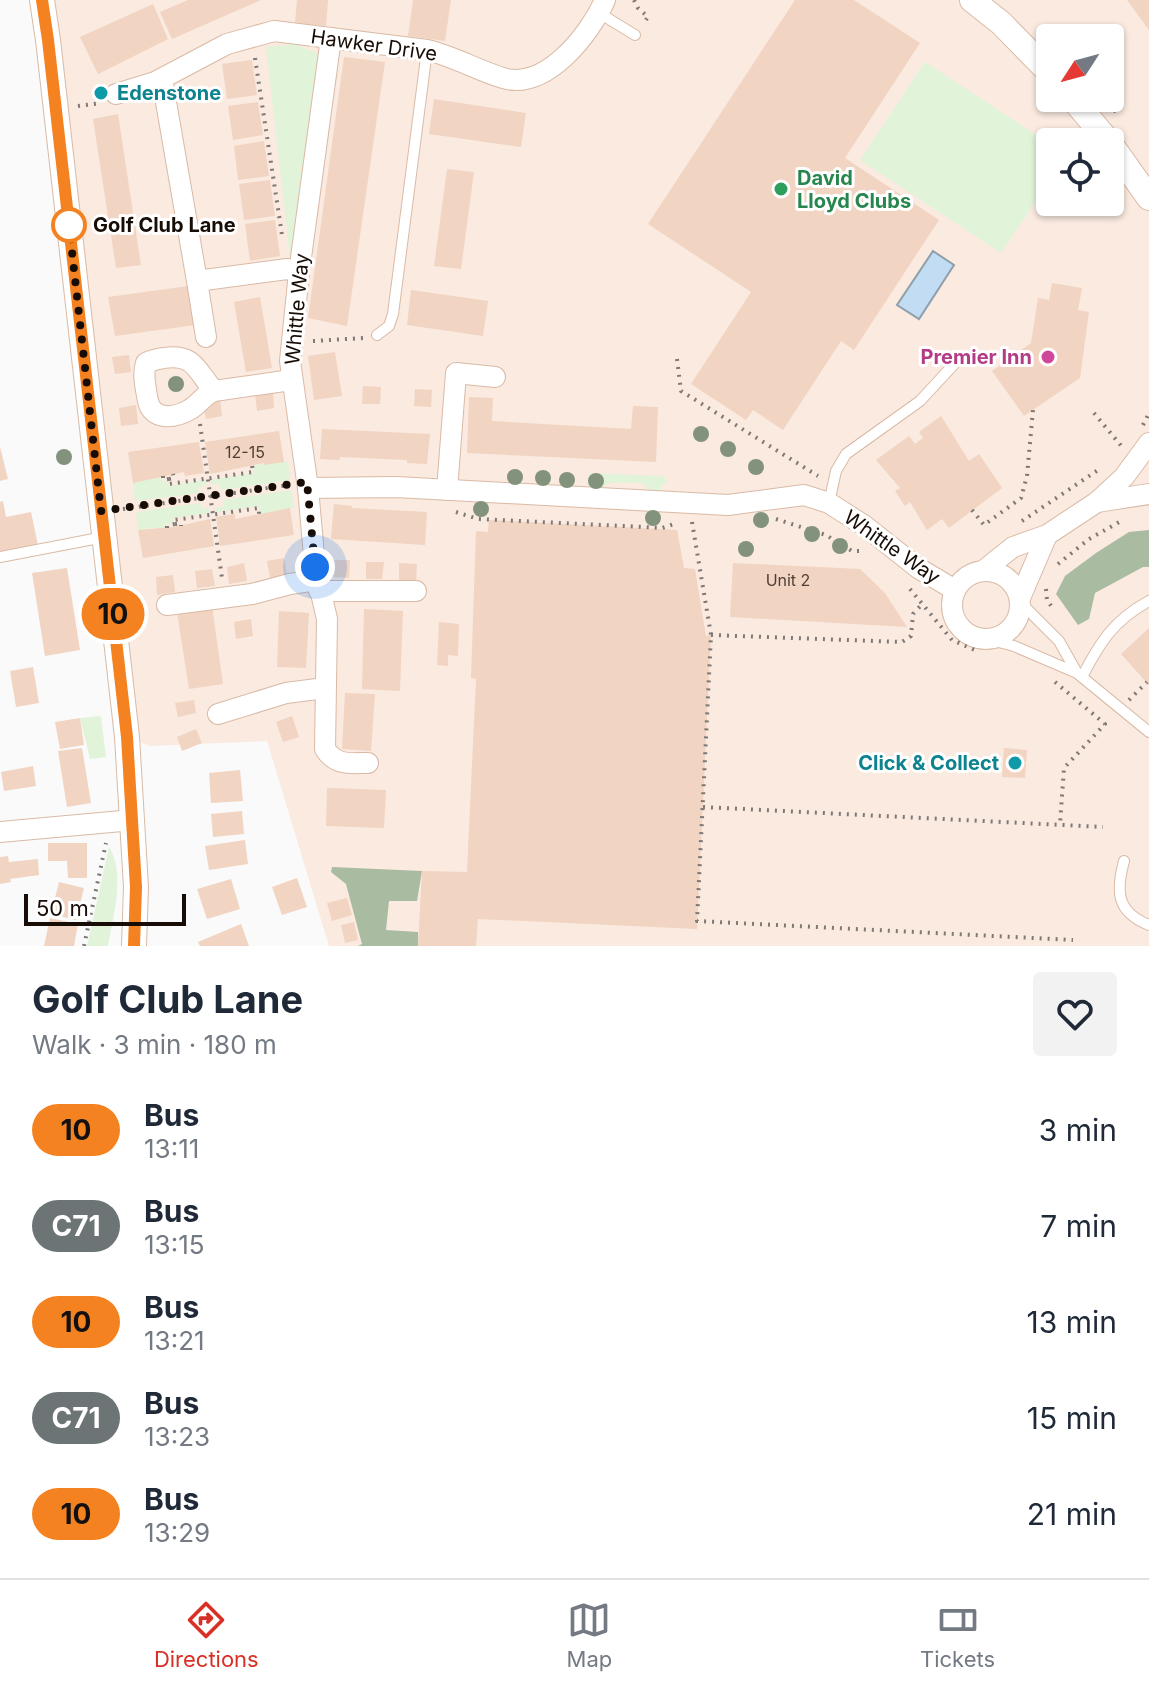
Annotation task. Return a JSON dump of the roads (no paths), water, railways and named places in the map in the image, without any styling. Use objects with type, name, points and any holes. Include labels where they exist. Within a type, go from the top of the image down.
[{"type":"street","points":[[42,0],[127,737],[125,825],[129,881],[118,946]]},
{"type":"street","points":[[972,0],[1001,23],[1036,59]]},
{"type":"street","name":"Hawker Drive","points":[[116,94],[162,79],[227,44],[274,31],[427,50],[506,79],[525,79],[572,51],[602,6]]},
{"type":"street","name":"Whittle Way","points":[[331,38],[293,271],[291,380],[308,485],[351,486],[447,500],[728,505],[804,495],[829,503],[865,526],[918,568],[955,590]]},
{"type":"street","points":[[162,79],[206,337]]},
{"type":"street","points":[[1084,112],[1097,128]]},
{"type":"street","points":[[1124,163],[1149,198]]},
{"type":"street","points":[[197,281],[293,271]]},
{"type":"street","points":[[214,391],[191,361],[181,355],[152,360],[146,363],[143,371],[149,406],[152,413],[158,416],[187,412],[204,395],[214,391],[291,380]]},
{"type":"street","points":[[447,500],[456,373],[495,377]]},
{"type":"street","points":[[1047,535],[1020,600],[1017,620],[1011,628],[986,645],[968,634],[955,619],[952,610],[955,590],[967,577],[983,571],[1013,547],[1047,535],[1097,502],[1124,477],[1140,439]]},
{"type":"street","points":[[308,485],[318,586],[327,619],[325,749],[331,759],[340,763],[368,763]]},
{"type":"street","points":[[1097,502],[1149,494]]},
{"type":"street","points":[[983,571],[1002,575],[1016,589],[1020,600]]},
{"type":"street","points":[[167,605],[252,594],[290,584],[416,591]]},
{"type":"street","points":[[218,714],[286,693],[325,688]]},
{"type":"street","points":[[0,832],[125,825]]},
{"type":"street","points":[[125,825],[136,887],[134,946]]},
{"type":"lane","points":[[602,6],[635,35]]},
{"type":"lane","points":[[377,335],[389,326],[393,314],[427,50]]},
{"type":"lane","points":[[829,503],[836,471],[846,454],[920,401],[956,362]]},
{"type":"lane","points":[[0,557],[104,537]]},
{"type":"lane","points":[[1020,600],[1059,641],[1080,675]]},
{"type":"lane","points":[[1080,675],[1100,643],[1124,616],[1149,601]]},
{"type":"lane","points":[[986,645],[1014,646],[1080,675],[1149,732]]},
{"type":"lane","points":[[1124,861],[1118,890],[1121,900],[1136,920],[1149,925]]},
{"type":"water","points":[[933,251],[954,265],[919,319],[897,305]]},
{"type":"place","name":"Edenstone","points":[[101,93]]},
{"type":"place","name":"David Lloyd Clubs","points":[[781,189]]},
{"type":"place","name":"Golf Club Lane","points":[[69,225]]},
{"type":"place","name":"Premier Inn","points":[[1048,357]]},
{"type":"place","name":"Click & Collect","points":[[1015,763]]}]
